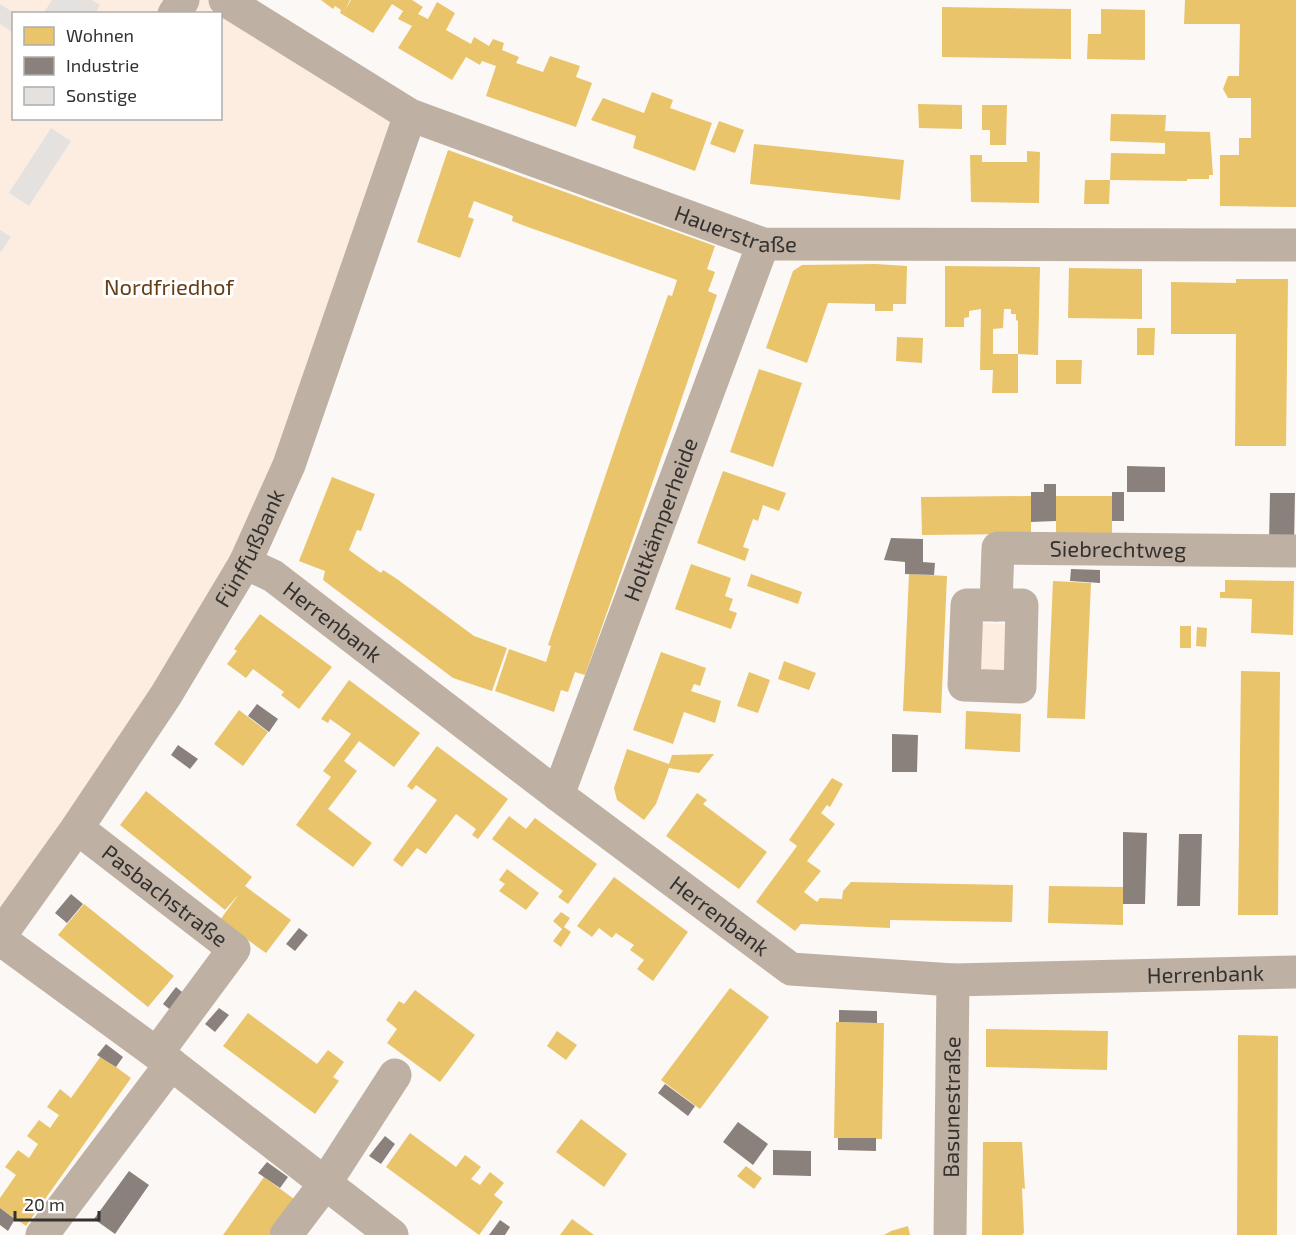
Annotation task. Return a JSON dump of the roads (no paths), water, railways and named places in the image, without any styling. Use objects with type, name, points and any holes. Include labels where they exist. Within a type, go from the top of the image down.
[{"type":"street","name":"Hauerstraße","points":[[225,0],[410,115],[763,243],[1296,245]]},
{"type":"street","name":"Fünffußbank","points":[[0,937],[77,828],[165,695],[245,563],[289,465],[410,115]]},
{"type":"street","name":"Holtkämperheide","points":[[558,795],[763,243]]},
{"type":"street","name":"Siebrechtweg","points":[[996,605],[998,548],[1296,551]]},
{"type":"street","name":"Herrenbank","points":[[245,563],[273,576],[558,795],[791,969],[953,980],[1296,972]]},
{"type":"street","name":"Pasbachstraße","points":[[42,1235],[164,1058],[234,949],[77,828]]},
{"type":"street","points":[[0,937],[164,1058],[324,1185],[392,1235]]},
{"type":"street","name":"Basunestraße","points":[[950,1235],[953,980]]},
{"type":"street","points":[[286,1235],[324,1185],[395,1075]]},
{"type":"park label","name":"Nordfriedhof","points":[[169,287]]}]
